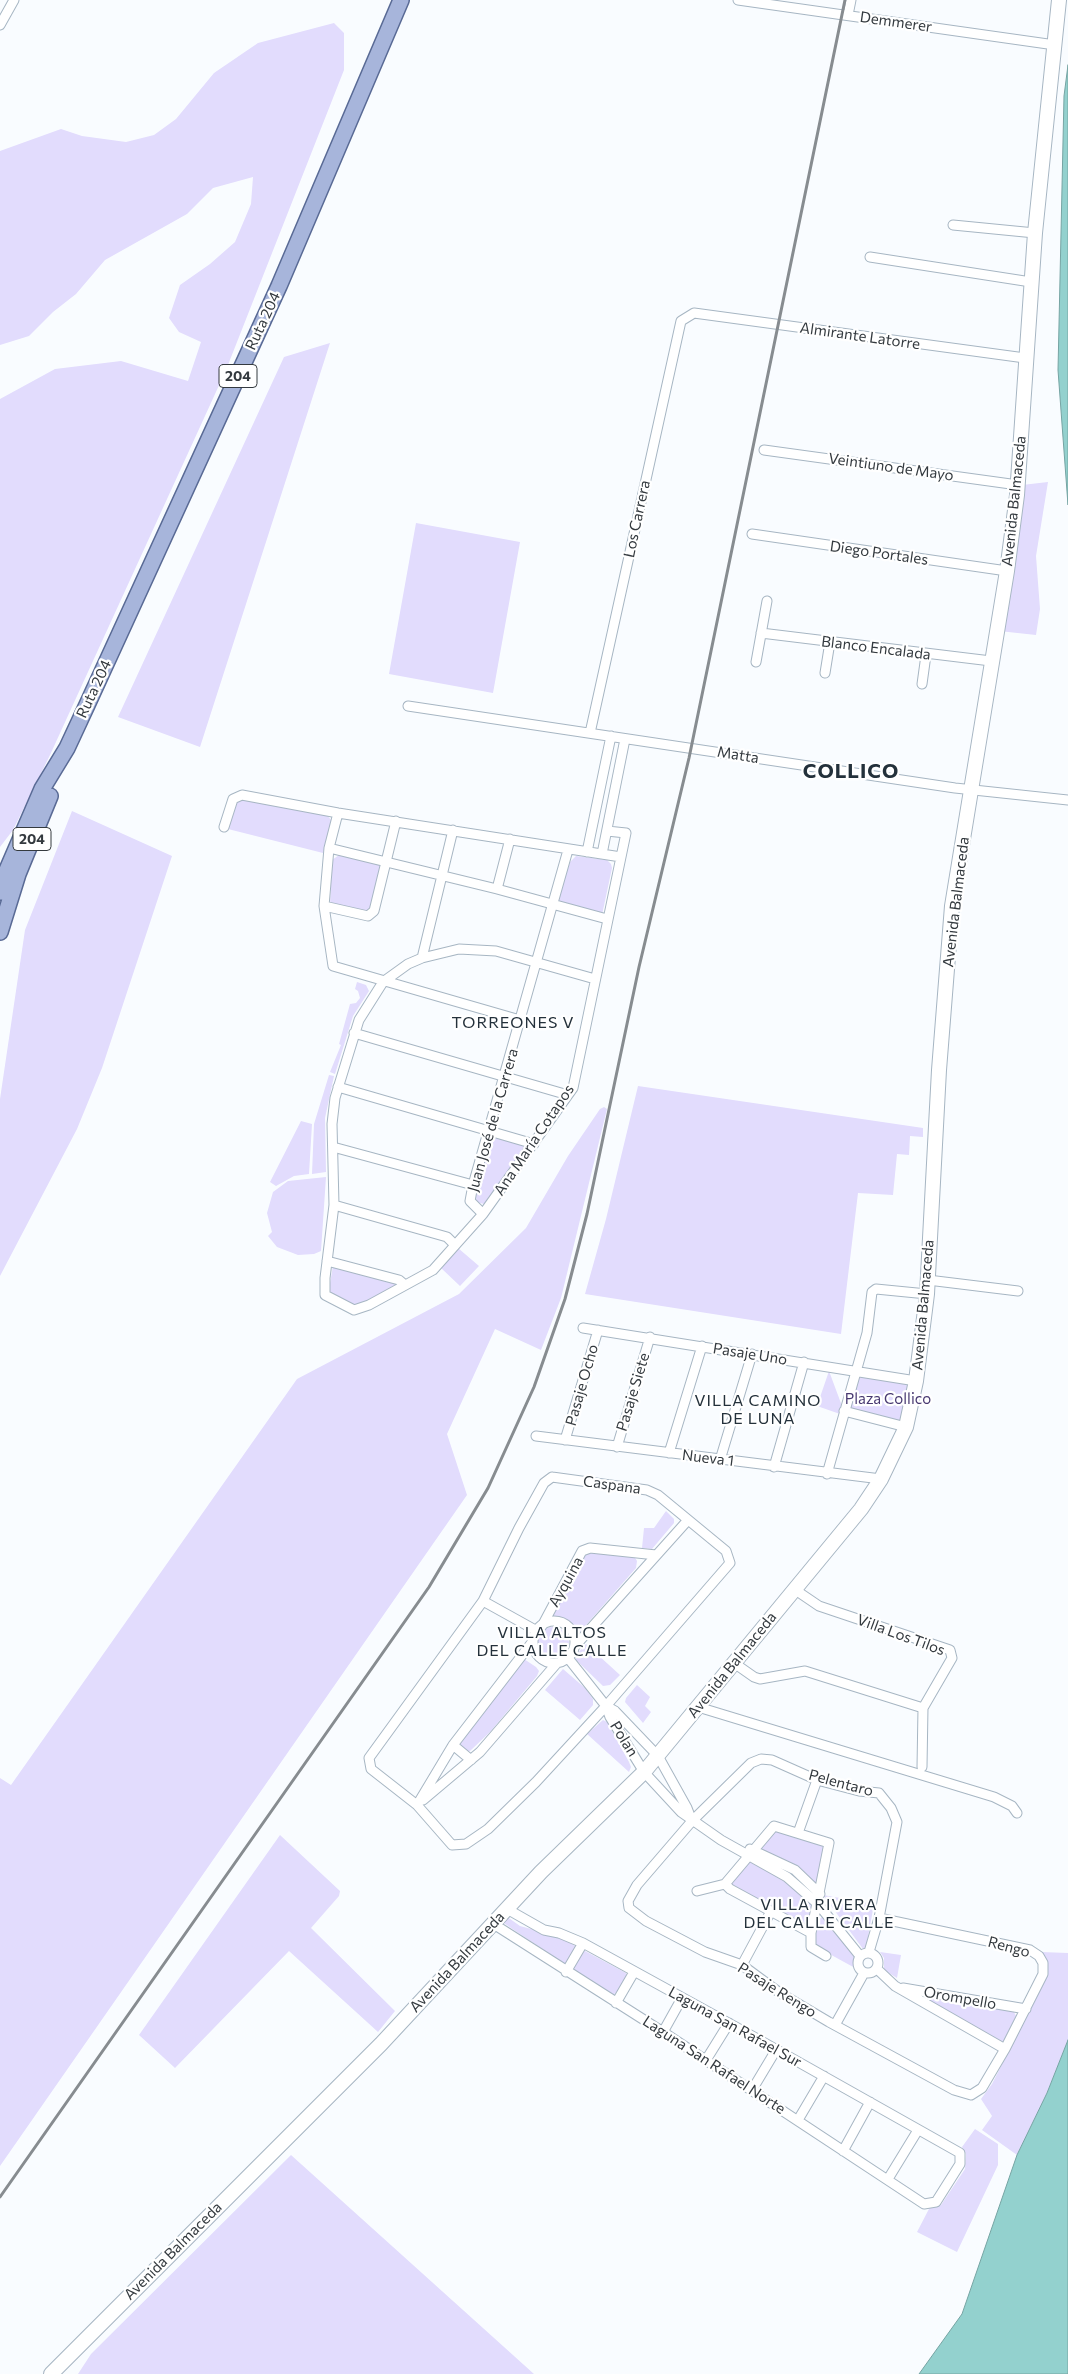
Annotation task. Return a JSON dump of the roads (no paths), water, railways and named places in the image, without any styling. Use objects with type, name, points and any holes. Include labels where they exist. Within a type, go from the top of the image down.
[{"type":"main road","name":"Ruta 204","points":[[0,932],[18,874],[53,791],[67,748],[275,294],[401,0]]},
{"type":"main road","name":"Avenida Balmaceda","points":[[51,2374],[381,2044],[541,1872],[644,1772],[861,1509],[881,1479],[906,1427],[916,1381],[927,1287],[938,1070],[952,906],[1007,571],[1018,485],[1025,358],[1035,232],[1059,0]]},
{"type":"main road","name":"Ruta 204","points":[[0,892],[7,870],[42,789],[67,748]]},
{"type":"street","points":[[0,25],[14,0]]},
{"type":"street","name":"Demmerer","points":[[738,0],[1055,45]]},
{"type":"street","points":[[848,16],[851,0]]},
{"type":"street","points":[[953,225],[1035,232]]},
{"type":"street","points":[[870,257],[1031,282]]},
{"type":"street","name":"Almirante Latorre","points":[[694,313],[1025,358]]},
{"type":"street","name":"Los Carrera","points":[[590,733],[681,321],[694,313]]},
{"type":"street","name":"Veintiuno de Mayo","points":[[764,450],[1018,485]]},
{"type":"street","name":"Diego Portales","points":[[752,534],[1007,571]]},
{"type":"street","points":[[756,662],[767,601]]},
{"type":"street","name":"Blanco Encalada","points":[[761,633],[991,662]]},
{"type":"street","points":[[825,673],[830,642]]},
{"type":"street","points":[[922,684],[926,655]]},
{"type":"street","name":"Matta","points":[[408,706],[971,790],[1068,800]]},
{"type":"street","points":[[587,852],[611,736]]},
{"type":"street","points":[[602,854],[625,739]]},
{"type":"street","points":[[224,827],[232,799],[242,795],[338,813],[621,857]]},
{"type":"street","points":[[338,813],[329,848],[324,906],[333,966],[383,982],[520,1020]]},
{"type":"street","points":[[324,906],[368,916],[374,911],[396,821]]},
{"type":"street","points":[[422,958],[453,830]]},
{"type":"street","name":"Ana María Cotapos","points":[[327,1261],[326,1295],[354,1310],[433,1270],[483,1214],[573,1088],[594,979],[626,833],[607,831]]},
{"type":"street","points":[[496,889],[510,839]]},
{"type":"street","points":[[329,848],[496,889],[607,919]]},
{"type":"street","name":"Juan José de la Carrera","points":[[483,1214],[470,1201],[473,1185],[568,850]]},
{"type":"street","points":[[405,1285],[400,1280],[327,1261],[334,1205],[332,1124],[338,1087],[359,1020],[383,982],[408,964],[422,958],[459,949],[496,951],[594,979]]},
{"type":"street","points":[[354,1033],[568,1095]]},
{"type":"street","points":[[338,1087],[534,1144]]},
{"type":"street","points":[[333,1147],[473,1185]]},
{"type":"street","points":[[334,1205],[447,1237],[455,1245]]},
{"type":"street","points":[[827,1474],[867,1333],[872,1292],[876,1289],[927,1287],[1018,1291]]},
{"type":"street","name":"Pasaje Uno","points":[[583,1328],[650,1337],[916,1381]]},
{"type":"street","name":"Pasaje Ocho","points":[[565,1440],[598,1330]]},
{"type":"street","name":"Pasaje Siete","points":[[617,1447],[650,1337]]},
{"type":"street","points":[[669,1454],[702,1346]]},
{"type":"street","points":[[720,1460],[752,1354]]},
{"type":"street","points":[[774,1467],[804,1362]]},
{"type":"street","points":[[844,1411],[906,1427]]},
{"type":"street","name":"Nueva 1","points":[[536,1436],[827,1474],[881,1479]]},
{"type":"street","name":"Caspana","points":[[552,1476],[647,1490],[658,1494],[726,1551],[730,1563],[606,1706],[536,1782],[488,1829],[466,1844],[452,1845],[417,1805],[371,1768],[369,1758],[483,1601],[519,1528],[544,1483],[552,1476]]},
{"type":"street","points":[[417,1805],[471,1760],[557,1663],[568,1658],[574,1646],[688,1520]]},
{"type":"street","name":"Ayquina","points":[[539,1628],[582,1551],[590,1548],[656,1555]]},
{"type":"street","name":"Villa Los Tilos","points":[[794,1589],[819,1606],[950,1650],[952,1658],[923,1708],[922,1767]]},
{"type":"street","points":[[483,1601],[539,1628]]},
{"type":"street","points":[[417,1805],[453,1745],[533,1641],[539,1628],[555,1622],[562,1623],[572,1632],[574,1646]]},
{"type":"street","points":[[533,1641],[535,1651],[539,1657],[545,1661],[557,1663]]},
{"type":"street","name":"Polan","points":[[568,1658],[606,1706],[615,1712],[658,1756]]},
{"type":"street","points":[[734,1663],[754,1678],[760,1679],[805,1671],[923,1708]]},
{"type":"street","name":"Polan","points":[[606,1706],[610,1717],[644,1772]]},
{"type":"street","points":[[698,1707],[994,1797],[1012,1806],[1017,1813]]},
{"type":"street","points":[[453,1745],[471,1760]]},
{"type":"street","points":[[658,1756],[687,1808],[692,1821]]},
{"type":"street","name":"Pelentaro","points":[[692,1821],[751,1763],[761,1759],[772,1760],[817,1780],[879,1793],[891,1808],[897,1822],[879,1918],[864,1954]]},
{"type":"street","name":"Orompello","points":[[644,1772],[681,1812],[692,1821],[721,1840],[794,1870],[820,1894]]},
{"type":"street","points":[[798,1834],[817,1780]]},
{"type":"street","name":"Pasaje Rengo","points":[[692,1821],[637,1885],[628,1901],[629,1908],[646,1921],[705,1952],[742,1965],[780,1993],[835,2025],[964,2094],[972,2095],[982,2088],[1005,2049]]},
{"type":"street","points":[[698,1891],[725,1884],[774,1826],[829,1844],[811,1933],[811,1947],[826,1956]]},
{"type":"street","name":"Orompello","points":[[751,1853],[787,1877],[818,1904],[864,1954],[876,1957],[878,1963],[876,1969],[895,1986],[1005,2049]]},
{"type":"street","points":[[725,1884],[770,1913],[811,1933]]},
{"type":"street","name":"Laguna San Rafael Sur","points":[[507,1909],[544,1930],[559,1933],[583,1943],[960,2153],[960,2164],[936,2202]]},
{"type":"street","points":[[742,1965],[770,1913]]},
{"type":"street","name":"Rengo","points":[[879,1918],[1030,1950],[1038,1956],[1043,1963],[1043,1974],[1005,2049]]},
{"type":"street","name":"Laguna San Rafael Norte","points":[[492,1923],[566,1972],[663,2032],[924,2204],[936,2202]]},
{"type":"street","points":[[566,1972],[583,1943]]},
{"type":"street","name":"Orompello","points":[[864,1954],[857,1965],[864,1973]]},
{"type":"street","points":[[835,2025],[864,1973],[871,1973],[876,1969]]},
{"type":"street","points":[[616,2003],[634,1972]]},
{"type":"street","name":"Orompello","points":[[895,1986],[1026,2010]]},
{"type":"street","points":[[663,2032],[682,1998]]},
{"type":"street","points":[[706,2060],[729,2023]]},
{"type":"street","points":[[752,2090],[776,2050]]},
{"type":"street","points":[[798,2120],[824,2076]]},
{"type":"street","points":[[843,2150],[870,2102]]},
{"type":"street","points":[[888,2179],[918,2130]]},
{"type":"water","points":[[1068,65],[1068,505],[1058,370],[1064,96]]},
{"type":"water","points":[[1068,2040],[1068,2374],[919,2374],[962,2314],[1017,2155],[1047,2093]]},
{"type":"railway","points":[[0,2197],[429,1587],[488,1488],[534,1387],[565,1299],[587,1214],[639,967],[689,758],[845,0]]},
{"type":"district","name":"COLLICO","points":[[851,771]]},
{"type":"district","name":"TORREONES V","points":[[513,1023]]},
{"type":"district","name":"VILLA CAMINO DE LUNA","points":[[758,1410]]},
{"type":"district","name":"VILLA ALTOS DEL CALLE CALLE","points":[[552,1642]]},
{"type":"district","name":"VILLA RIVERA DEL CALLE CALLE","points":[[819,1914]]},
{"type":"park label","name":"Plaza Collico","points":[[888,1399]]}]
